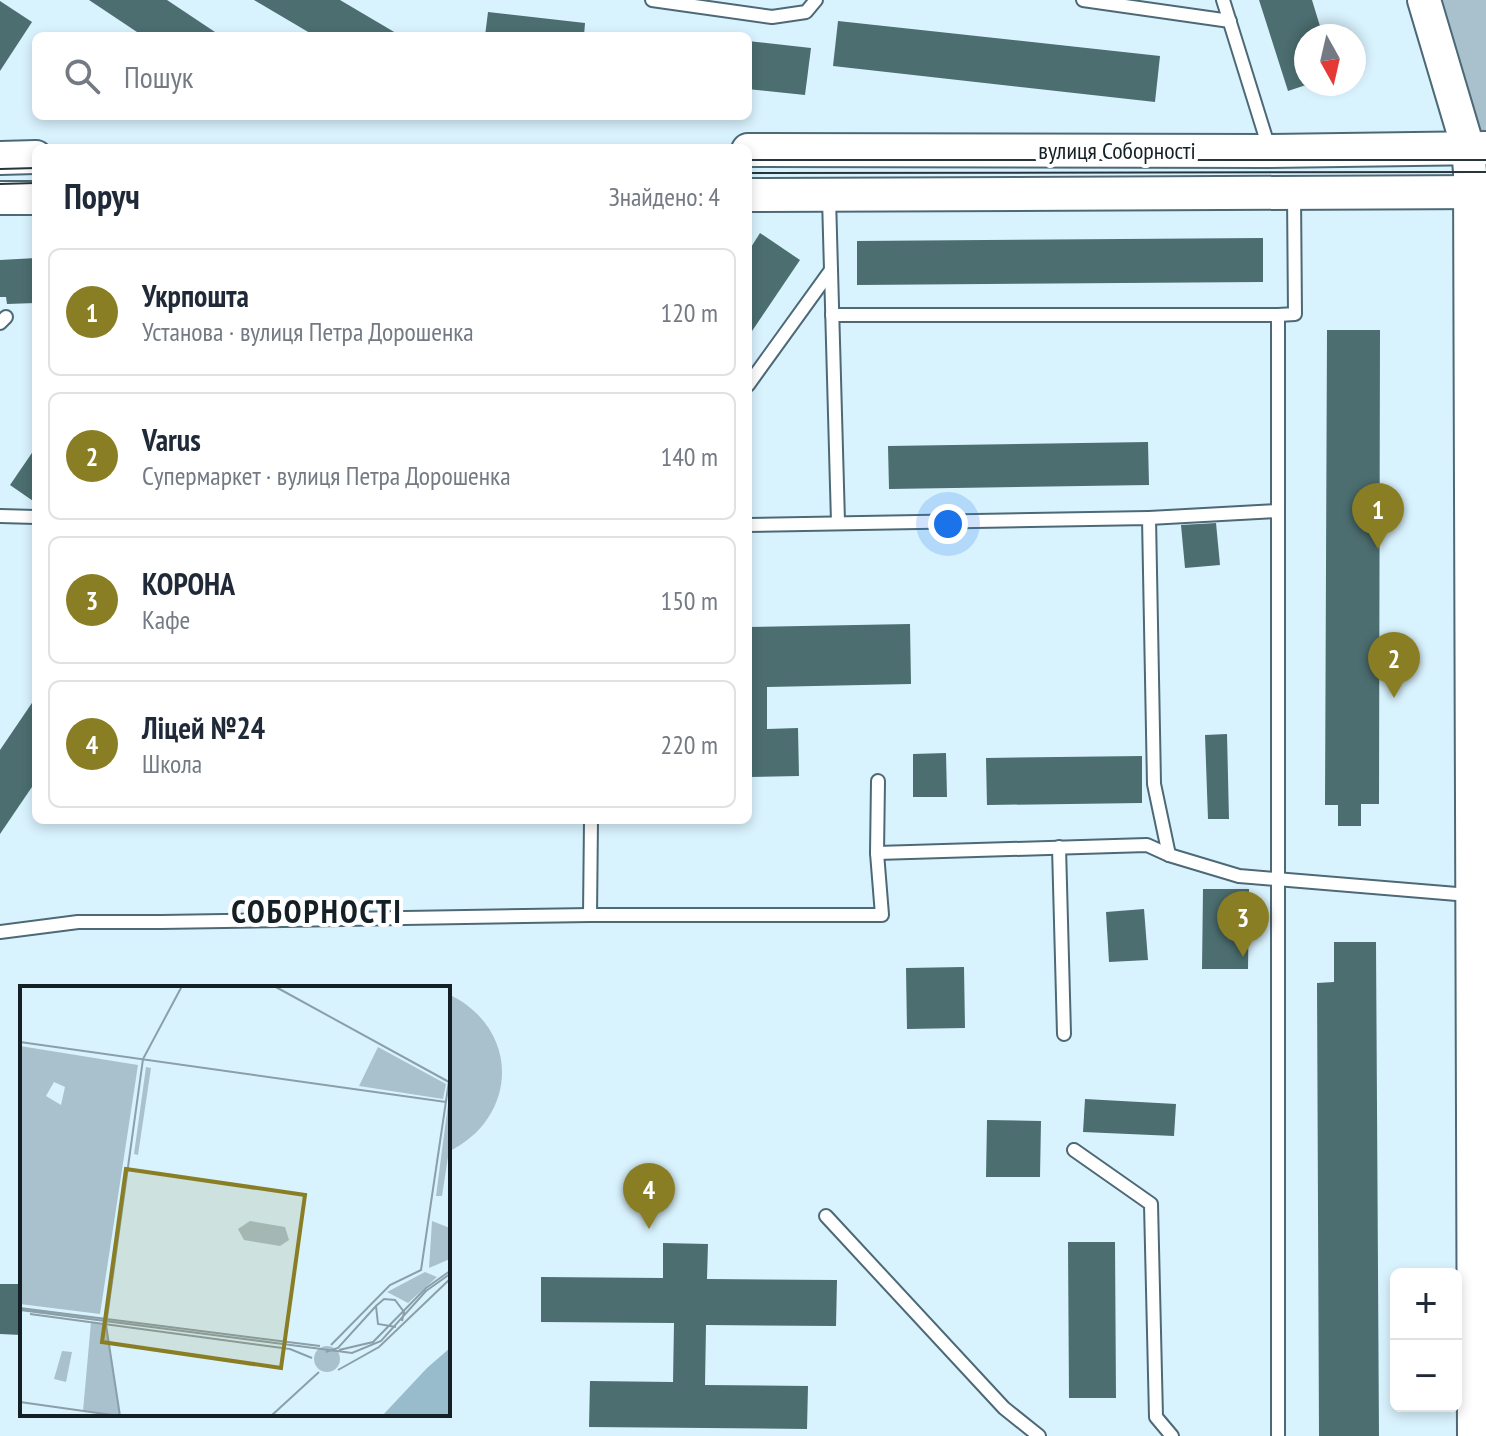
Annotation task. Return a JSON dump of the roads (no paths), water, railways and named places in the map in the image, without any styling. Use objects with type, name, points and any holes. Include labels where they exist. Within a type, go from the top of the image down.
[{"type":"main road","points":[[1424,0],[1477,148],[1474,1436]]},
{"type":"main road","name":"вулиця Соборності","points":[[752,150],[1270,151],[1477,148]]},
{"type":"main road","points":[[0,158],[32,157]]},
{"type":"main road","name":"вулиця Соборності","points":[[752,195],[1478,192]]},
{"type":"main road","points":[[0,198],[32,198]]},
{"type":"lane","points":[[652,0],[772,17],[806,12],[816,0]]},
{"type":"lane","points":[[1083,0],[1230,21]]},
{"type":"lane","points":[[1223,0],[1270,151]]},
{"type":"lane","points":[[832,315],[1295,314],[1294,193]]},
{"type":"lane","points":[[828,194],[838,522]]},
{"type":"lane","points":[[752,379],[831,270]]},
{"type":"lane","points":[[1278,315],[1278,1436]]},
{"type":"lane","points":[[752,525],[1149,518],[1278,511]]},
{"type":"lane","points":[[0,516],[32,517]]},
{"type":"lane","points":[[1149,518],[1154,784],[1169,855]]},
{"type":"lane","points":[[0,932],[78,922],[590,915],[882,915],[877,853],[878,781]]},
{"type":"lane","points":[[590,915],[591,824]]},
{"type":"lane","points":[[877,853],[1147,845],[1169,855],[1239,876],[1473,895]]},
{"type":"lane","points":[[1059,847],[1064,1034]]},
{"type":"lane","points":[[1074,1150],[1151,1204],[1156,1417],[1172,1436]]},
{"type":"lane","points":[[826,1216],[1004,1408],[1039,1436]]},
{"type":"tram line","points":[[752,160],[1486,160]]},
{"type":"tram line","points":[[0,169],[32,168]]},
{"type":"tram line","points":[[752,173],[1486,172]]},
{"type":"tram line","points":[[0,184],[32,183]]},
{"type":"place","name":"Укрпошта","points":[[1378,549]]},
{"type":"place","name":"Varus","points":[[1394,698]]},
{"type":"place","name":"КОРОНА","points":[[1243,957]]},
{"type":"place","name":"Ліцей №24","points":[[649,1229]]},
{"type":"district","name":"СОБОРНОСТІ","points":[[317,911]]}]
